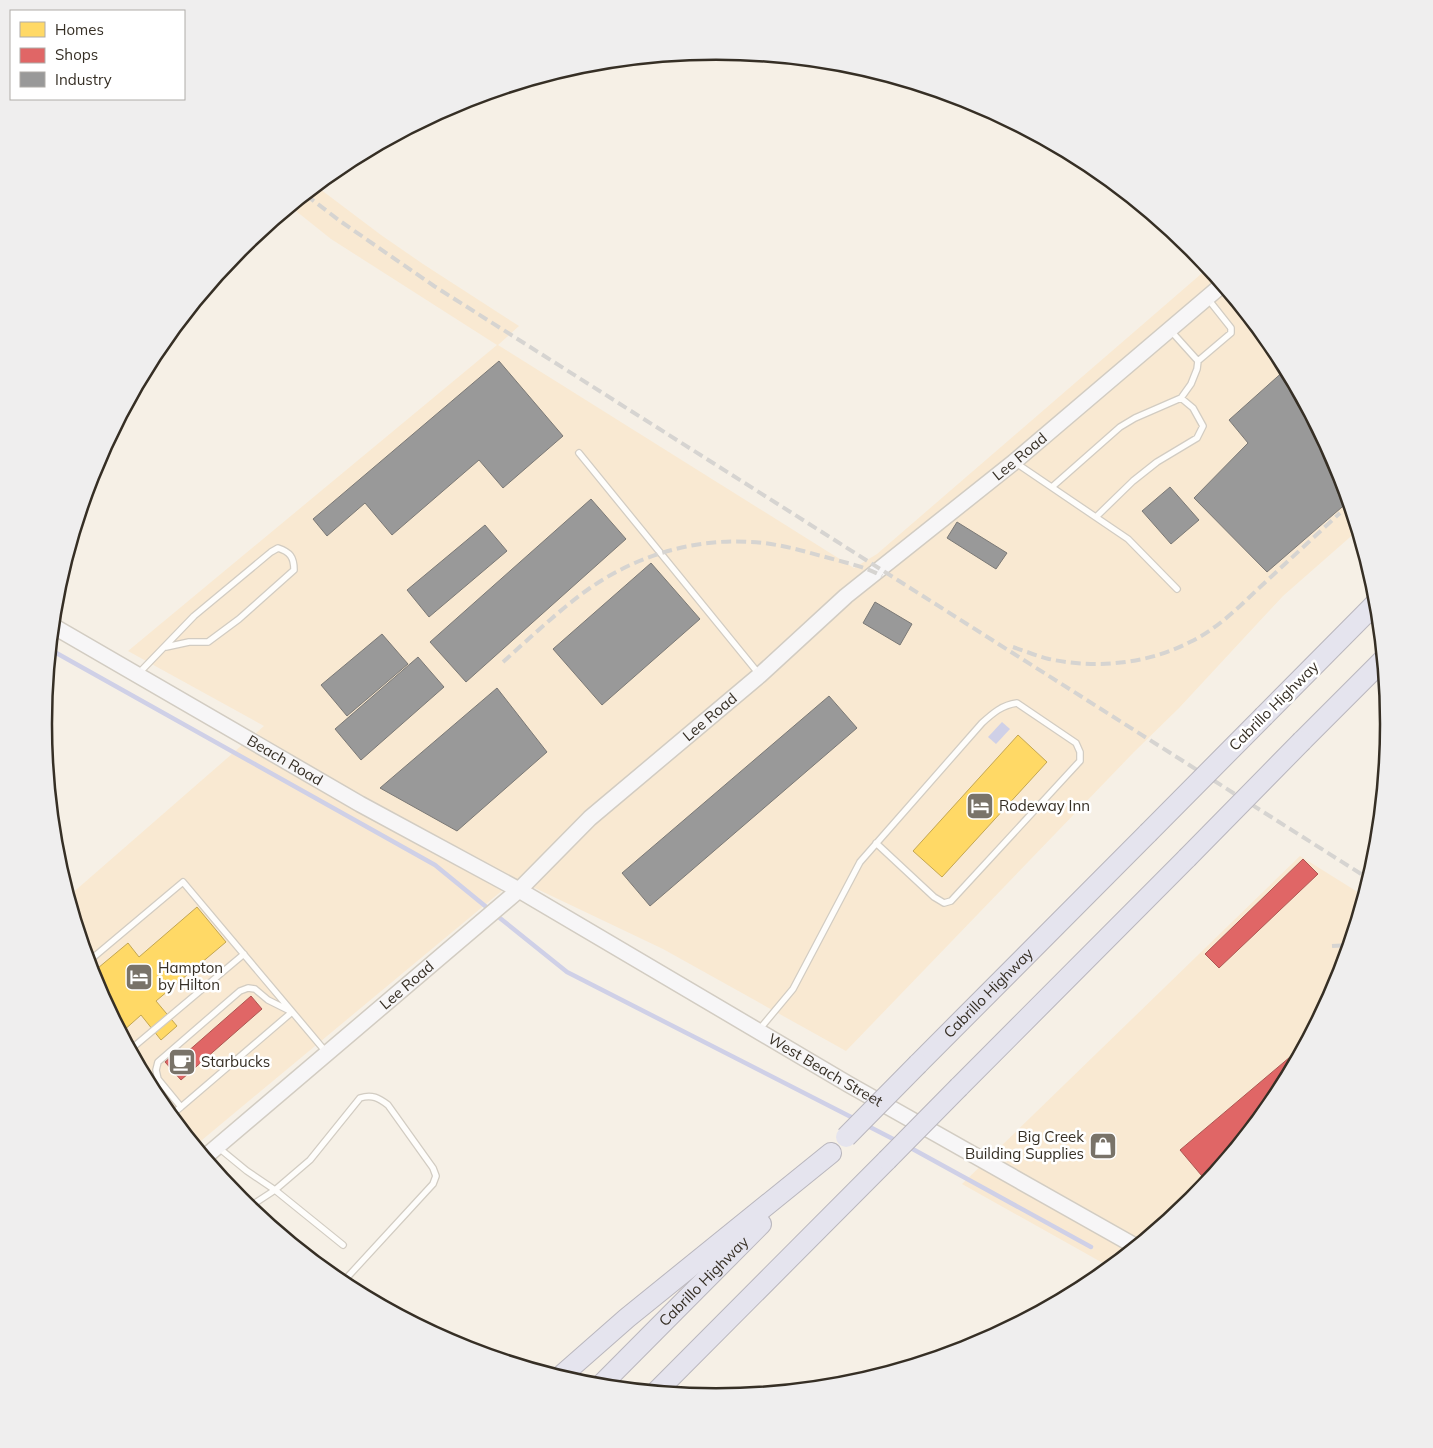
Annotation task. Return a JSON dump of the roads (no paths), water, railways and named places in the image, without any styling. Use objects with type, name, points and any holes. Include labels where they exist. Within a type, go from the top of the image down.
[{"type":"highway","name":"Cabrillo Highway","points":[[608,1378],[1370,609]]},
{"type":"highway","points":[[662,1386],[1378,665]]},
{"type":"highway","points":[[567,1370],[627,1318],[831,1153]]},
{"type":"main road","name":"Lee Road","points":[[210,1153],[519,890],[590,818],[760,675],[866,579],[1014,462],[1218,288]]},
{"type":"main road","name":"Beach Road","points":[[59,629],[360,804],[519,890]]},
{"type":"main road","name":"West Beach Street","points":[[519,890],[856,1089],[1130,1243]]},
{"type":"lane","points":[[1052,487],[1120,427],[1135,418],[1181,398],[1191,384],[1198,361],[1231,333],[1231,328],[1207,298]]},
{"type":"lane","points":[[1170,330],[1198,361]]},
{"type":"lane","points":[[1096,517],[1133,481],[1157,462],[1197,438],[1203,426],[1193,408],[1181,398]]},
{"type":"lane","points":[[579,453],[760,675]]},
{"type":"lane","points":[[1014,462],[1128,539],[1177,589]]},
{"type":"lane","points":[[138,674],[194,616],[271,552],[278,548],[286,550],[292,556],[294,570],[239,619],[208,642],[188,642],[166,646]]},
{"type":"lane","points":[[758,1031],[793,989],[860,862],[876,843],[982,723],[998,709],[1007,704],[1017,703],[1076,743],[1080,752],[1080,761],[952,901],[944,903],[934,897],[876,843]]},
{"type":"lane","points":[[95,956],[183,882],[328,1054]]},
{"type":"lane","points":[[135,1045],[244,954]]},
{"type":"lane","points":[[182,1106],[158,1080],[156,1070],[158,1062],[240,991],[248,988],[255,989],[268,1000],[292,1012]]},
{"type":"lane","points":[[177,1110],[292,1012]]},
{"type":"lane","points":[[256,1203],[275,1190],[310,1160],[360,1098],[367,1096],[380,1098],[388,1105],[433,1168],[436,1176],[433,1184],[348,1276]]},
{"type":"lane","points":[[218,1146],[246,1171],[275,1190],[343,1245]]},
{"type":"water","points":[[1002,722],[1010,729],[996,744],[988,737]]},
{"type":"waterway","points":[[57,653],[435,865],[490,910]]},
{"type":"waterway","points":[[496,915],[567,972],[855,1119]]},
{"type":"waterway","points":[[866,1125],[897,1141]]},
{"type":"waterway","points":[[909,1147],[1091,1247]]},
{"type":"railway","points":[[310,198],[434,286],[1363,875]]},
{"type":"railway","points":[[1013,647],[1049,659],[1085,664],[1121,663],[1139,660],[1174,649],[1200,637],[1227,618],[1340,513]]},
{"type":"railway","points":[[503,662],[567,605],[590,588],[646,558],[687,546],[730,542],[770,544],[800,550],[869,570],[882,576]]},
{"type":"railway","points":[[1332,946],[1342,945]]},
{"type":"place","name":"Rodeway Inn","points":[[980,806]]},
{"type":"place","name":"Hampton by Hilton","points":[[139,977]]},
{"type":"place","name":"Starbucks","points":[[182,1062]]},
{"type":"place","name":"Big Creek Building Supplies","points":[[1103,1146]]}]
